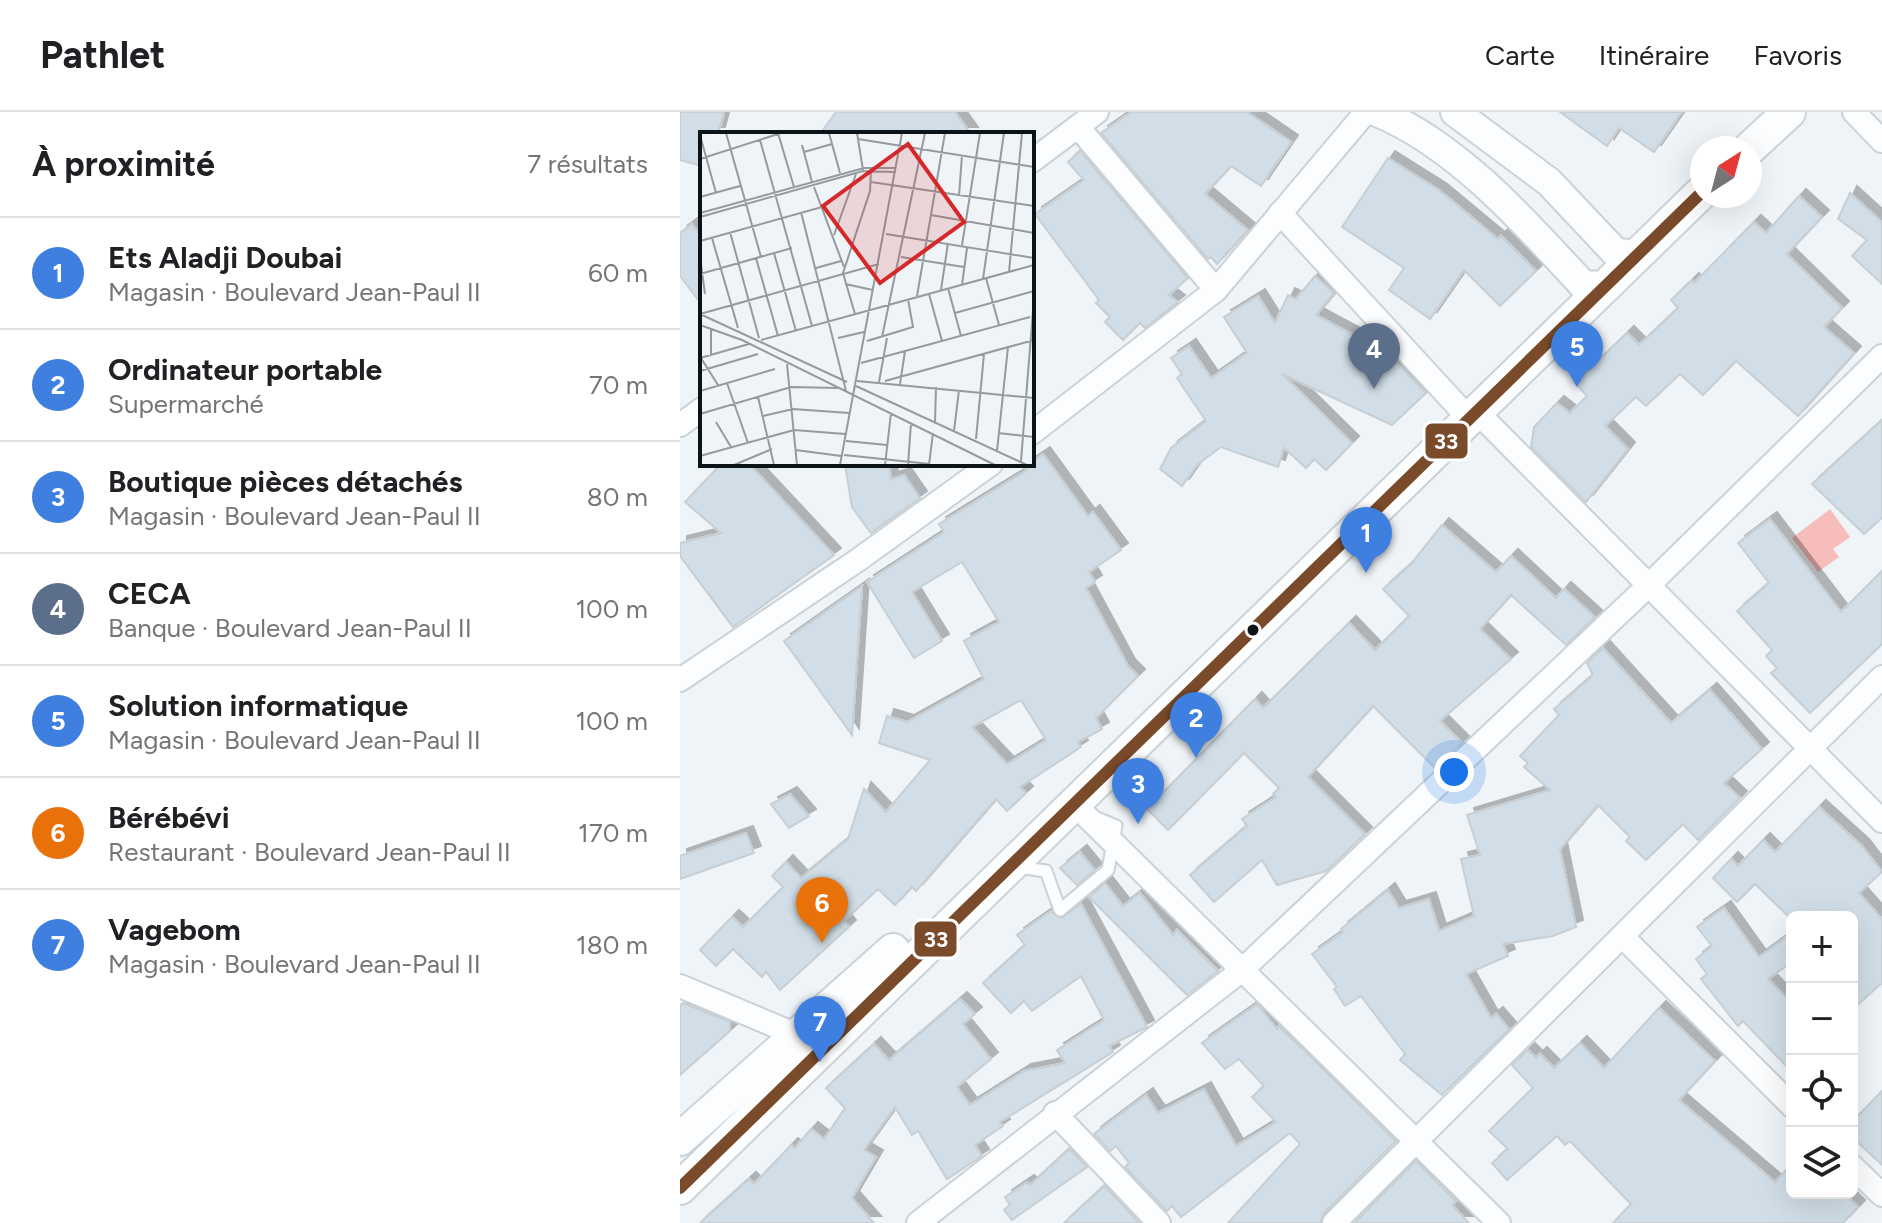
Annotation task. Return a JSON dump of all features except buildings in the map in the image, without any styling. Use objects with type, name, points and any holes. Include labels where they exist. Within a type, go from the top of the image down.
[{"type":"main road","points":[[1741,136],[1767,112]]},
{"type":"main road","points":[[1762,137],[1789,112]]},
{"type":"main road","points":[[680,1188],[1470,412],[1690,185]]},
{"type":"main road","points":[[1624,254],[1690,202]]},
{"type":"main road","points":[[680,1139],[1081,777],[1470,412]]},
{"type":"street","points":[[1034,160],[1097,112]]},
{"type":"street","points":[[1034,431],[1216,290],[1366,112]]},
{"type":"street","points":[[1377,112],[1429,141],[1485,183],[1594,285]]},
{"type":"street","points":[[1455,112],[1549,182],[1624,254]]},
{"type":"street","points":[[1854,112],[1882,141]]},
{"type":"street","points":[[1078,127],[1216,290]]},
{"type":"street","points":[[1280,213],[1470,412],[1882,821]]},
{"type":"street","points":[[918,1223],[1242,970],[1648,586],[1882,356]]},
{"type":"street","points":[[680,425],[700,410]]},
{"type":"street","points":[[680,680],[858,560],[988,466]]},
{"type":"street","points":[[1334,1223],[1882,677]]},
{"type":"street","points":[[1072,806],[1499,1223]]},
{"type":"street","points":[[1622,936],[1786,1100]]},
{"type":"street","points":[[680,986],[797,1035]]},
{"type":"street","points":[[1055,1113],[1159,1223]]},
{"type":"street","points":[[1858,1172],[1882,1195]]},
{"type":"lane","points":[[1008,866],[1046,871],[1060,910],[1108,870],[1116,826],[1072,806]]},
{"type":"shaded area","points":[[1830,509],[1850,537],[1833,549],[1839,557],[1818,572],[1792,538]]},
{"type":"transit line","name":"33","points":[[680,1188],[1690,204]]},
{"type":"place","name":"Solution informatique","points":[[1577,387]]},
{"type":"place","name":"CECA","points":[[1374,389]]},
{"type":"place","name":"Ets Aladji Doubai","points":[[1366,573]]},
{"type":"place","name":"Ordinateur portable","points":[[1196,758]]},
{"type":"place","name":"Boutique pièces détachés","points":[[1138,824]]},
{"type":"place","name":"Bérébévi","points":[[822,943]]},
{"type":"place","name":"Vagebom","points":[[820,1062]]}]
